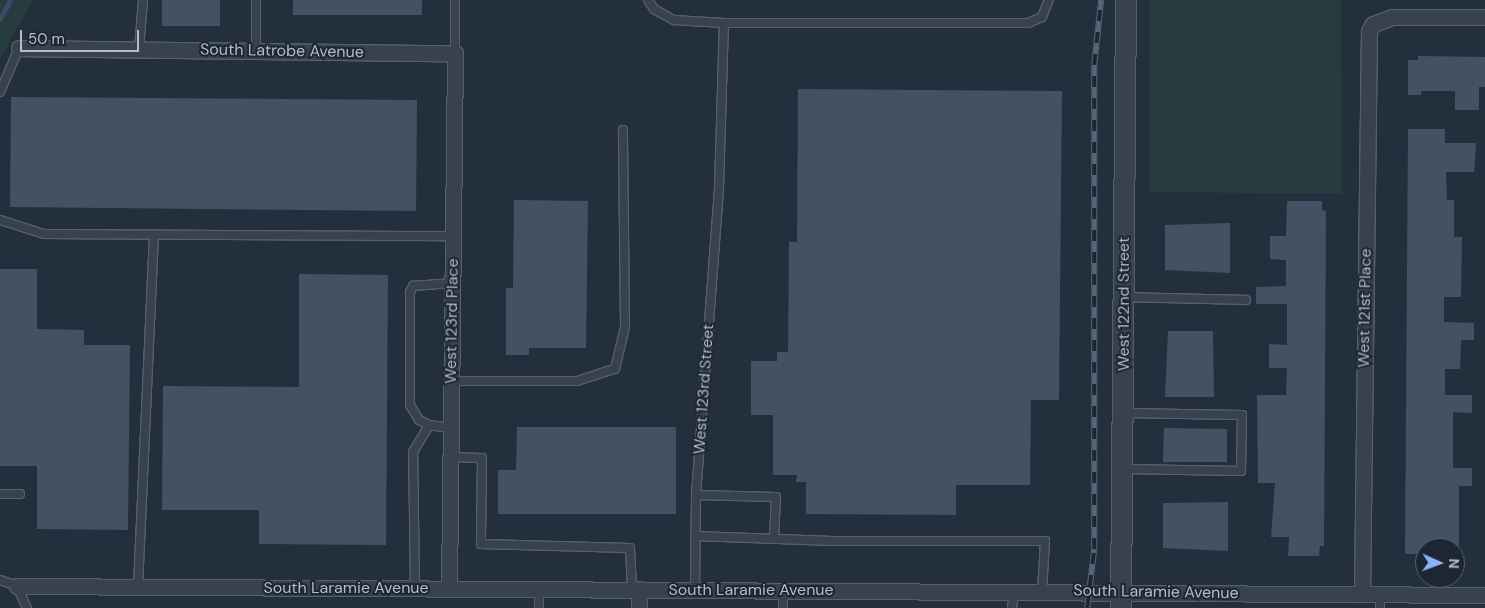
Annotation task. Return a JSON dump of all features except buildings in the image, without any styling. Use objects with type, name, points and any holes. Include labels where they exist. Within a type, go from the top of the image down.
[{"type":"street","name":"West 122nd Street","points":[[1121,600],[1126,0]]},
{"type":"street","name":"West 121st Place","points":[[1362,594],[1368,40],[1373,24],[1392,17],[1485,17]]},
{"type":"street","name":"South Latrobe Avenue","points":[[19,48],[455,53]]},
{"type":"street","name":"West 123rd Place","points":[[449,588],[455,53]]},
{"type":"street","name":"South Laramie Avenue","points":[[17,586],[1042,591],[1121,600],[1362,594],[1380,601],[1485,595]]},
{"type":"street","points":[[636,589],[639,608]]},
{"type":"lane","points":[[139,50],[143,0]]},
{"type":"lane","points":[[256,0],[256,51]]},
{"type":"lane","points":[[455,0],[455,53]]},
{"type":"lane","points":[[648,0],[654,9],[674,20],[724,24],[1028,23],[1042,17],[1049,0]]},
{"type":"lane","name":"West 123rd Street","points":[[695,590],[696,495],[720,189],[724,24]]},
{"type":"lane","points":[[0,92],[19,48]]},
{"type":"lane","points":[[452,381],[577,381],[616,369],[625,327],[623,130]]},
{"type":"lane","points":[[0,220],[44,234],[453,236]]},
{"type":"lane","points":[[138,587],[154,234]]},
{"type":"lane","points":[[450,428],[429,425],[419,420],[410,405],[410,292],[414,286],[452,283]]},
{"type":"lane","points":[[1124,297],[1246,300]]},
{"type":"lane","points":[[1122,468],[1241,471],[1242,415],[1123,413]]},
{"type":"lane","points":[[414,588],[413,452],[429,425]]},
{"type":"lane","points":[[450,457],[482,458],[481,544],[630,548],[636,589]]},
{"type":"lane","points":[[0,494],[20,494]]},
{"type":"lane","points":[[696,495],[776,497],[774,539]]},
{"type":"lane","points":[[696,536],[774,539],[1044,541],[1042,591]]},
{"type":"lane","points":[[0,580],[17,586],[27,608]]},
{"type":"lane","points":[[539,589],[540,608]]},
{"type":"lane","points":[[783,590],[783,608]]},
{"type":"lane","points":[[1012,608],[1014,591]]},
{"type":"green space","points":[[0,0],[33,0],[0,59]]},
{"type":"green space","points":[[1150,0],[1341,0],[1342,194],[1149,192]]},
{"type":"waterway","points":[[0,19],[10,0]]},
{"type":"railway","points":[[1087,608],[1094,549],[1094,65],[1101,0]]}]
